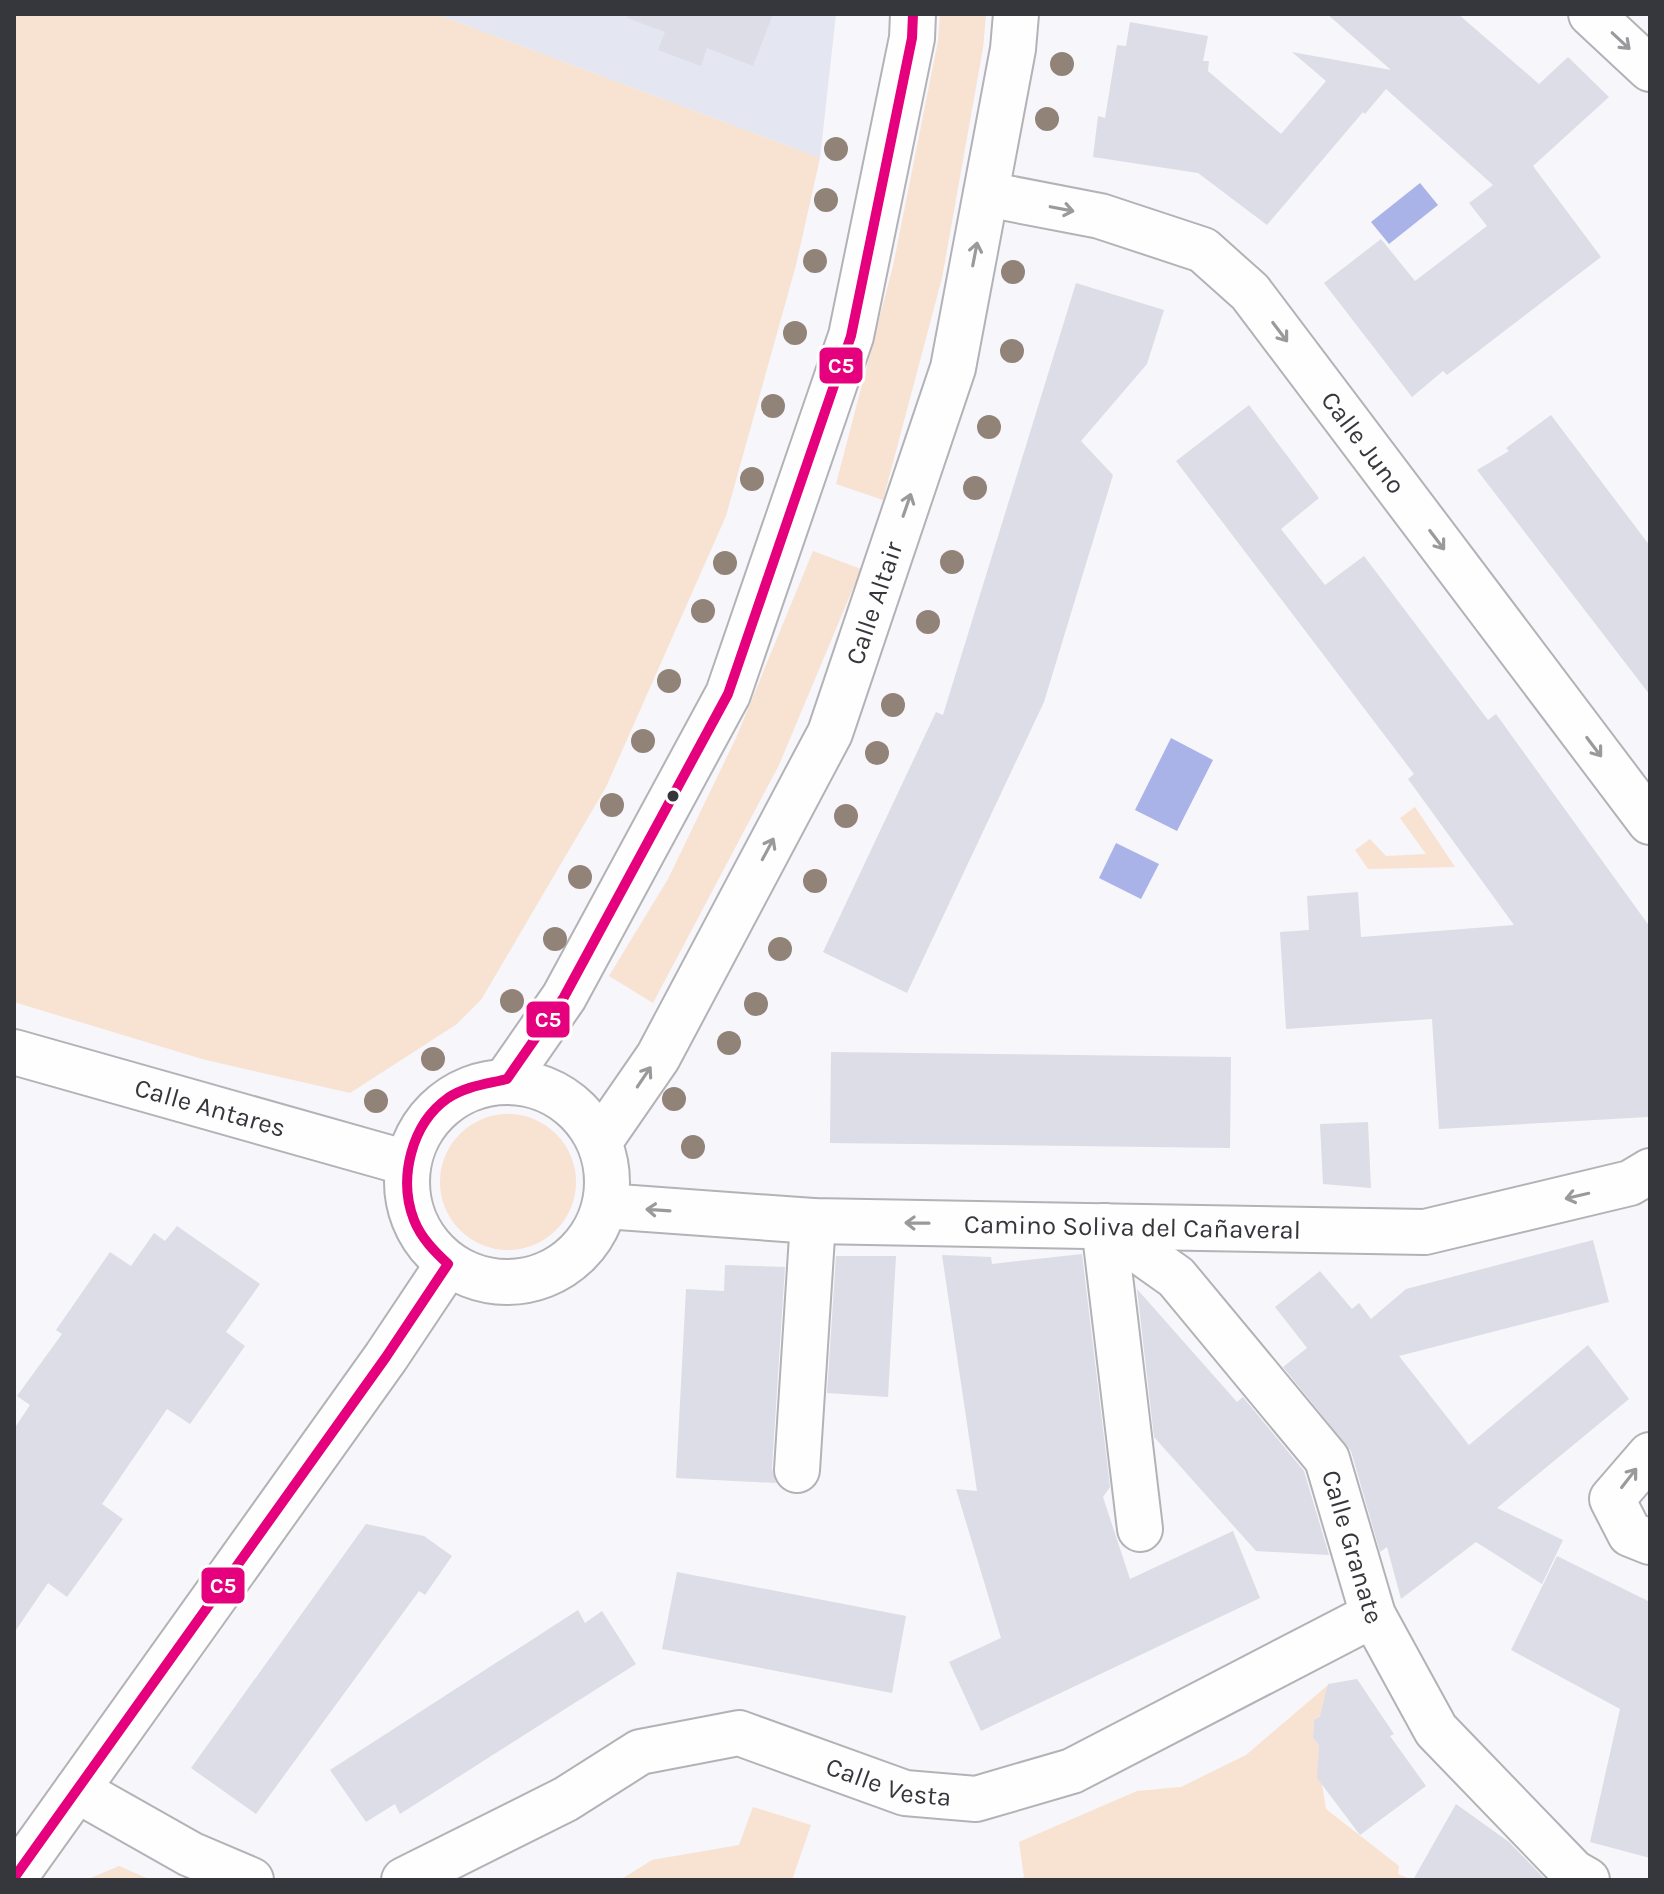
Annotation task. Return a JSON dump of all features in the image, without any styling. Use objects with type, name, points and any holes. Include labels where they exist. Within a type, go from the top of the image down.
[{"type":"street","points":[[507,1079],[564,997],[728,694],[851,336],[912,38],[913,14]]},
{"type":"street","name":"Calle Altair","points":[[600,1141],[658,1057],[830,733],[953,368],[1016,14]]},
{"type":"street","points":[[1591,14],[1650,69]]},
{"type":"street","name":"Calle Juno","points":[[986,194],[1100,216],[1203,250],[1250,292],[1650,822]]},
{"type":"street","name":"Calle Antares","points":[[14,1052],[407,1163]]},
{"type":"street","points":[[507,1079],[563,1096],[600,1141],[609,1173],[605,1206],[588,1243],[558,1270],[519,1283],[481,1280],[448,1264],[427,1244],[413,1219],[406,1191],[407,1163],[426,1120],[462,1090],[507,1079]]},
{"type":"street","name":"Camino Soliva del Cañaveral","points":[[605,1206],[813,1221],[1425,1232],[1630,1183],[1650,1171]]},
{"type":"street","points":[[797,1470],[813,1221]]},
{"type":"street","points":[[1104,1226],[1140,1529]]},
{"type":"street","name":"Calle Granate","points":[[1104,1226],[1176,1277],[1327,1459],[1373,1615],[1436,1730],[1573,1872],[1587,1880]]},
{"type":"street","points":[[14,1878],[377,1370],[448,1264]]},
{"type":"street","points":[[1650,1455],[1612,1499],[1630,1534],[1650,1542]]},
{"type":"street","name":"Calle Vesta","points":[[404,1880],[566,1799],[640,1752],[739,1733],[905,1793],[976,1799],[1072,1771],[1373,1615]]},
{"type":"street","points":[[77,1790],[190,1854],[251,1880]]},
{"type":"shaded area","points":[[14,14],[436,14],[820,158],[796,265],[726,516],[606,787],[481,1000],[457,1024],[350,1093],[202,1059],[14,1002]]},
{"type":"shaded area","points":[[436,14],[836,14],[820,158]]},
{"type":"shaded area","points":[[940,14],[986,14],[983,48],[942,278],[883,500],[836,484],[893,266],[938,41]]},
{"type":"shaded area","points":[[813,551],[861,569],[779,765],[653,1003],[609,976],[668,879],[736,738]]},
{"type":"shaded area","points":[[1415,807],[1455,867],[1368,869],[1355,850],[1370,839],[1386,856],[1426,854],[1400,818]]},
{"type":"shaded area","points":[[508,1114],[534,1119],[556,1134],[571,1156],[576,1182],[571,1208],[556,1230],[534,1245],[508,1250],[482,1245],[460,1230],[445,1208],[440,1182],[445,1156],[460,1134],[482,1119]]},
{"type":"shaded area","points":[[1328,1685],[1323,1713],[1314,1720],[1313,1738],[1319,1745],[1318,1769],[1325,1781],[1322,1784],[1326,1809],[1399,1866],[1398,1874],[1412,1880],[1018,1880],[1024,1877],[1019,1842],[1137,1791],[1181,1787],[1246,1755]]},
{"type":"shaded area","points":[[753,1807],[811,1825],[792,1880],[620,1880],[652,1860],[739,1845]]},
{"type":"shaded area","points":[[119,1866],[151,1880],[86,1880]]},
{"type":"water","points":[[1420,183],[1438,205],[1389,244],[1371,222]]},
{"type":"water","points":[[1171,738],[1213,760],[1177,831],[1135,810]]},
{"type":"water","points":[[1116,843],[1159,864],[1141,899],[1099,878]]},
{"type":"building","points":[[628,14],[773,14],[753,66],[707,48],[701,66],[658,50],[665,32],[627,18]]},
{"type":"building","points":[[1327,14],[1458,14],[1539,84],[1568,57],[1609,97],[1533,166],[1601,257],[1447,375],[1443,371],[1412,397],[1324,283],[1381,239],[1415,281],[1487,226],[1469,203],[1493,185],[1386,89],[1267,225],[1198,173],[1093,157],[1098,116],[1105,118],[1117,45],[1126,46],[1130,22],[1208,36],[1203,61],[1209,61],[1208,71],[1281,134],[1326,81],[1292,52],[1391,70]]},
{"type":"building","points":[[1076,283],[1164,310],[1147,364],[1081,441],[1113,475],[1044,702],[907,993],[823,952],[936,712],[943,715]]},
{"type":"building","points":[[1249,405],[1319,498],[1281,529],[1325,585],[1364,556],[1488,720],[1496,714],[1650,927],[1648,1117],[1439,1129],[1432,1019],[1286,1029],[1280,932],[1309,930],[1307,896],[1358,892],[1361,937],[1514,925],[1408,779],[1414,774],[1176,461]]},
{"type":"building","points":[[1551,415],[1650,546],[1650,695],[1477,470],[1509,451],[1506,448]]},
{"type":"building","points":[[831,1052],[1231,1057],[1230,1148],[830,1143]]},
{"type":"building","points":[[1368,1122],[1371,1188],[1323,1184],[1320,1124]]},
{"type":"building","points":[[177,1226],[260,1284],[226,1332],[245,1346],[190,1424],[167,1409],[102,1504],[123,1519],[67,1597],[48,1583],[14,1633],[14,1429],[30,1405],[17,1396],[62,1334],[56,1330],[110,1252],[131,1266],[154,1233],[165,1241]]},
{"type":"building","points":[[1593,1240],[1609,1302],[1399,1356],[1469,1445],[1588,1345],[1629,1399],[1497,1508],[1563,1540],[1542,1584],[1476,1542],[1401,1599],[1387,1547],[1380,1552],[1351,1451],[1283,1367],[1307,1348],[1275,1307],[1320,1271],[1352,1309],[1359,1303],[1371,1319],[1406,1289]]},
{"type":"building","points":[[1082,1254],[1110,1487],[1103,1497],[1130,1579],[1233,1531],[1260,1598],[981,1731],[949,1662],[1001,1638],[956,1489],[977,1491],[942,1255],[991,1257],[992,1264]]},
{"type":"building","points":[[836,1256],[896,1256],[888,1397],[827,1393]]},
{"type":"building","points":[[725,1265],[785,1267],[772,1468],[776,1483],[676,1478],[686,1289],[724,1291]]},
{"type":"building","points":[[1137,1289],[1237,1402],[1243,1397],[1304,1471],[1329,1555],[1256,1551],[1154,1437]]},
{"type":"building","points":[[366,1524],[424,1536],[452,1556],[425,1595],[419,1591],[256,1814],[191,1768]]},
{"type":"building","points":[[1557,1556],[1650,1602],[1650,1858],[1590,1842],[1620,1709],[1511,1650]]},
{"type":"building","points":[[677,1572],[906,1616],[892,1693],[662,1649]]},
{"type":"building","points":[[578,1610],[585,1623],[602,1611],[636,1664],[400,1814],[395,1804],[366,1822],[330,1770]]},
{"type":"building","points":[[1357,1679],[1394,1734],[1390,1736],[1426,1786],[1360,1835],[1317,1778],[1319,1745],[1313,1738],[1314,1720],[1320,1716],[1328,1684]]},
{"type":"building","points":[[1456,1804],[1509,1842],[1546,1880],[1413,1880]]},
{"type":"transit line","name":"C5","points":[[14,1878],[386,1357],[448,1264],[420,1233],[409,1204],[408,1170],[417,1137],[435,1109],[448,1098],[469,1088],[507,1079],[564,997],[728,694],[851,336],[912,38],[913,14]]}]
